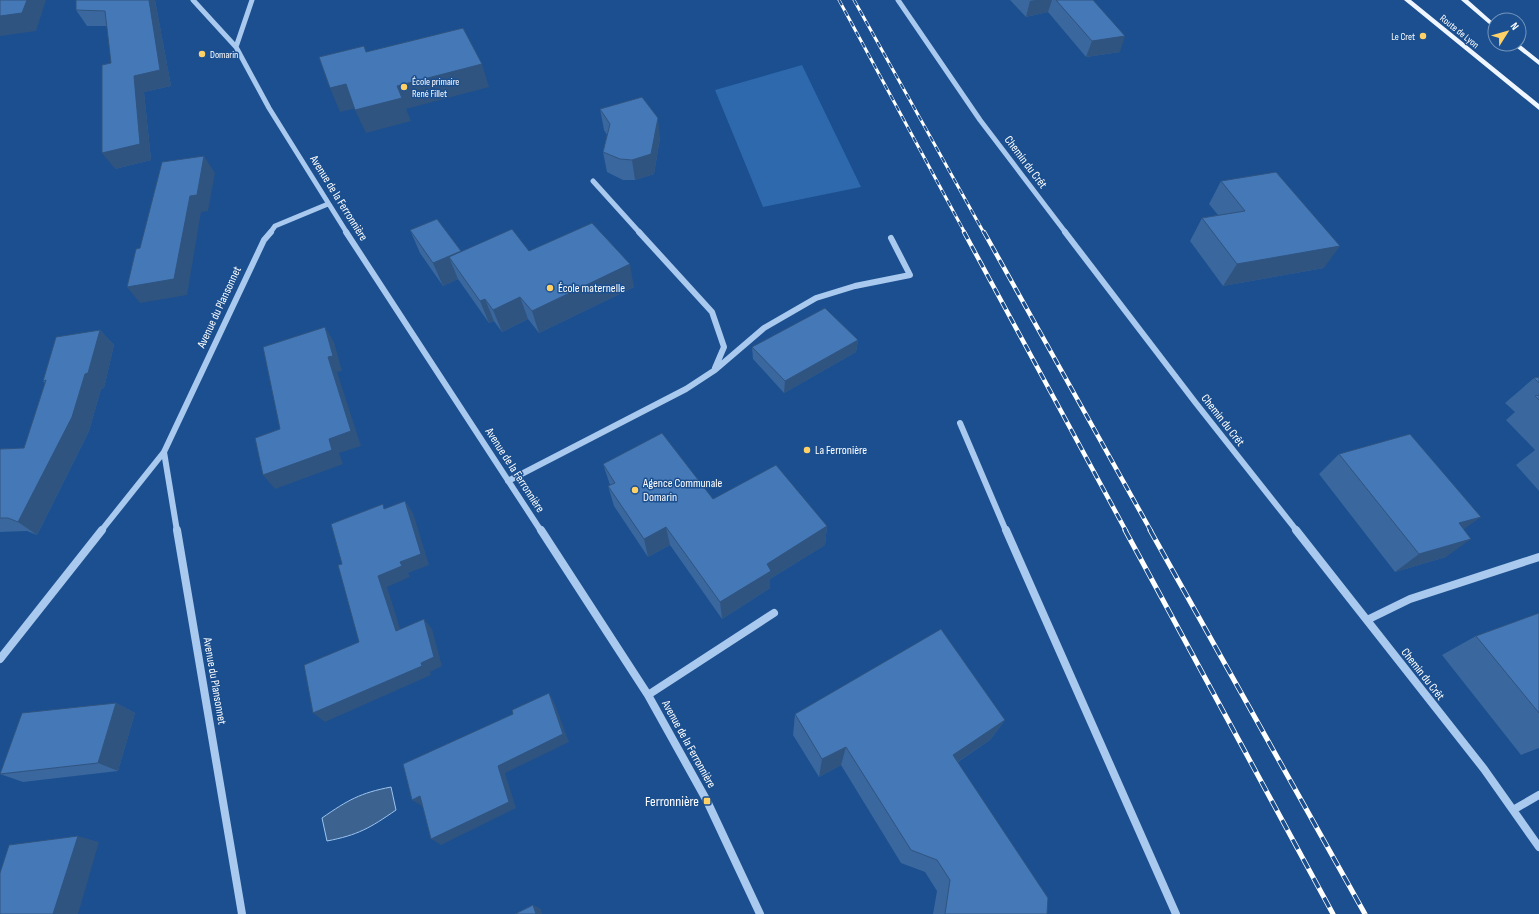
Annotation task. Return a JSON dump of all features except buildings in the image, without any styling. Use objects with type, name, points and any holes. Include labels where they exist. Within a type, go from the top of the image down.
[{"type":"main road","name":"Route de Lyon","points":[[1407,0],[1539,108]]},
{"type":"main road","points":[[1464,0],[1487,20]]},
{"type":"main road","points":[[1525,52],[1539,63]]},
{"type":"street","name":"Avenue de la Ferronnière","points":[[192,0],[236,47],[269,108],[328,204],[648,695],[707,801],[760,914]]},
{"type":"street","points":[[236,47],[252,0]]},
{"type":"street","name":"Chemin du Crêt","points":[[898,0],[980,120],[1195,402],[1484,769],[1539,847]]},
{"type":"street","points":[[593,181],[712,312],[724,347],[715,370]]},
{"type":"street","name":"Avenue du Plansonnet","points":[[0,659],[164,452],[264,240],[275,226],[328,204]]},
{"type":"street","points":[[508,481],[686,389],[715,370],[764,328],[816,298],[855,286],[910,275],[891,238]]},
{"type":"street","points":[[960,423],[1033,594],[1176,914]]},
{"type":"street","name":"Avenue du Plansonnet","points":[[164,452],[242,914]]},
{"type":"street","points":[[1367,620],[1410,599],[1539,556]]},
{"type":"street","points":[[648,695],[774,613]]},
{"type":"street","points":[[1513,810],[1539,795]]},
{"type":"shaded area","points":[[802,65],[861,187],[763,207],[715,90]]},
{"type":"shaded area","points":[[391,787],[396,810],[379,822],[363,830],[327,841],[322,818],[339,806],[355,798]]},
{"type":"railway","points":[[839,0],[965,233]]},
{"type":"railway","points":[[854,0],[984,233]]},
{"type":"railway","points":[[964,232],[1126,531]]},
{"type":"railway","points":[[984,232],[1151,531]]},
{"type":"railway","points":[[1125,530],[1333,914]]},
{"type":"railway","points":[[1150,530],[1365,914]]},
{"type":"place","name":"Le Cret","points":[[1423,36]]},
{"type":"place","name":"Domarin","points":[[202,54]]},
{"type":"place","name":"École primaire René Fillet","points":[[404,87]]},
{"type":"place","name":"École maternelle","points":[[550,288]]},
{"type":"place","name":"La Ferronière","points":[[807,450]]},
{"type":"place","name":"Agence Communale Domarin","points":[[635,490]]},
{"type":"place","name":"Ferronnière","points":[[707,801]]}]
